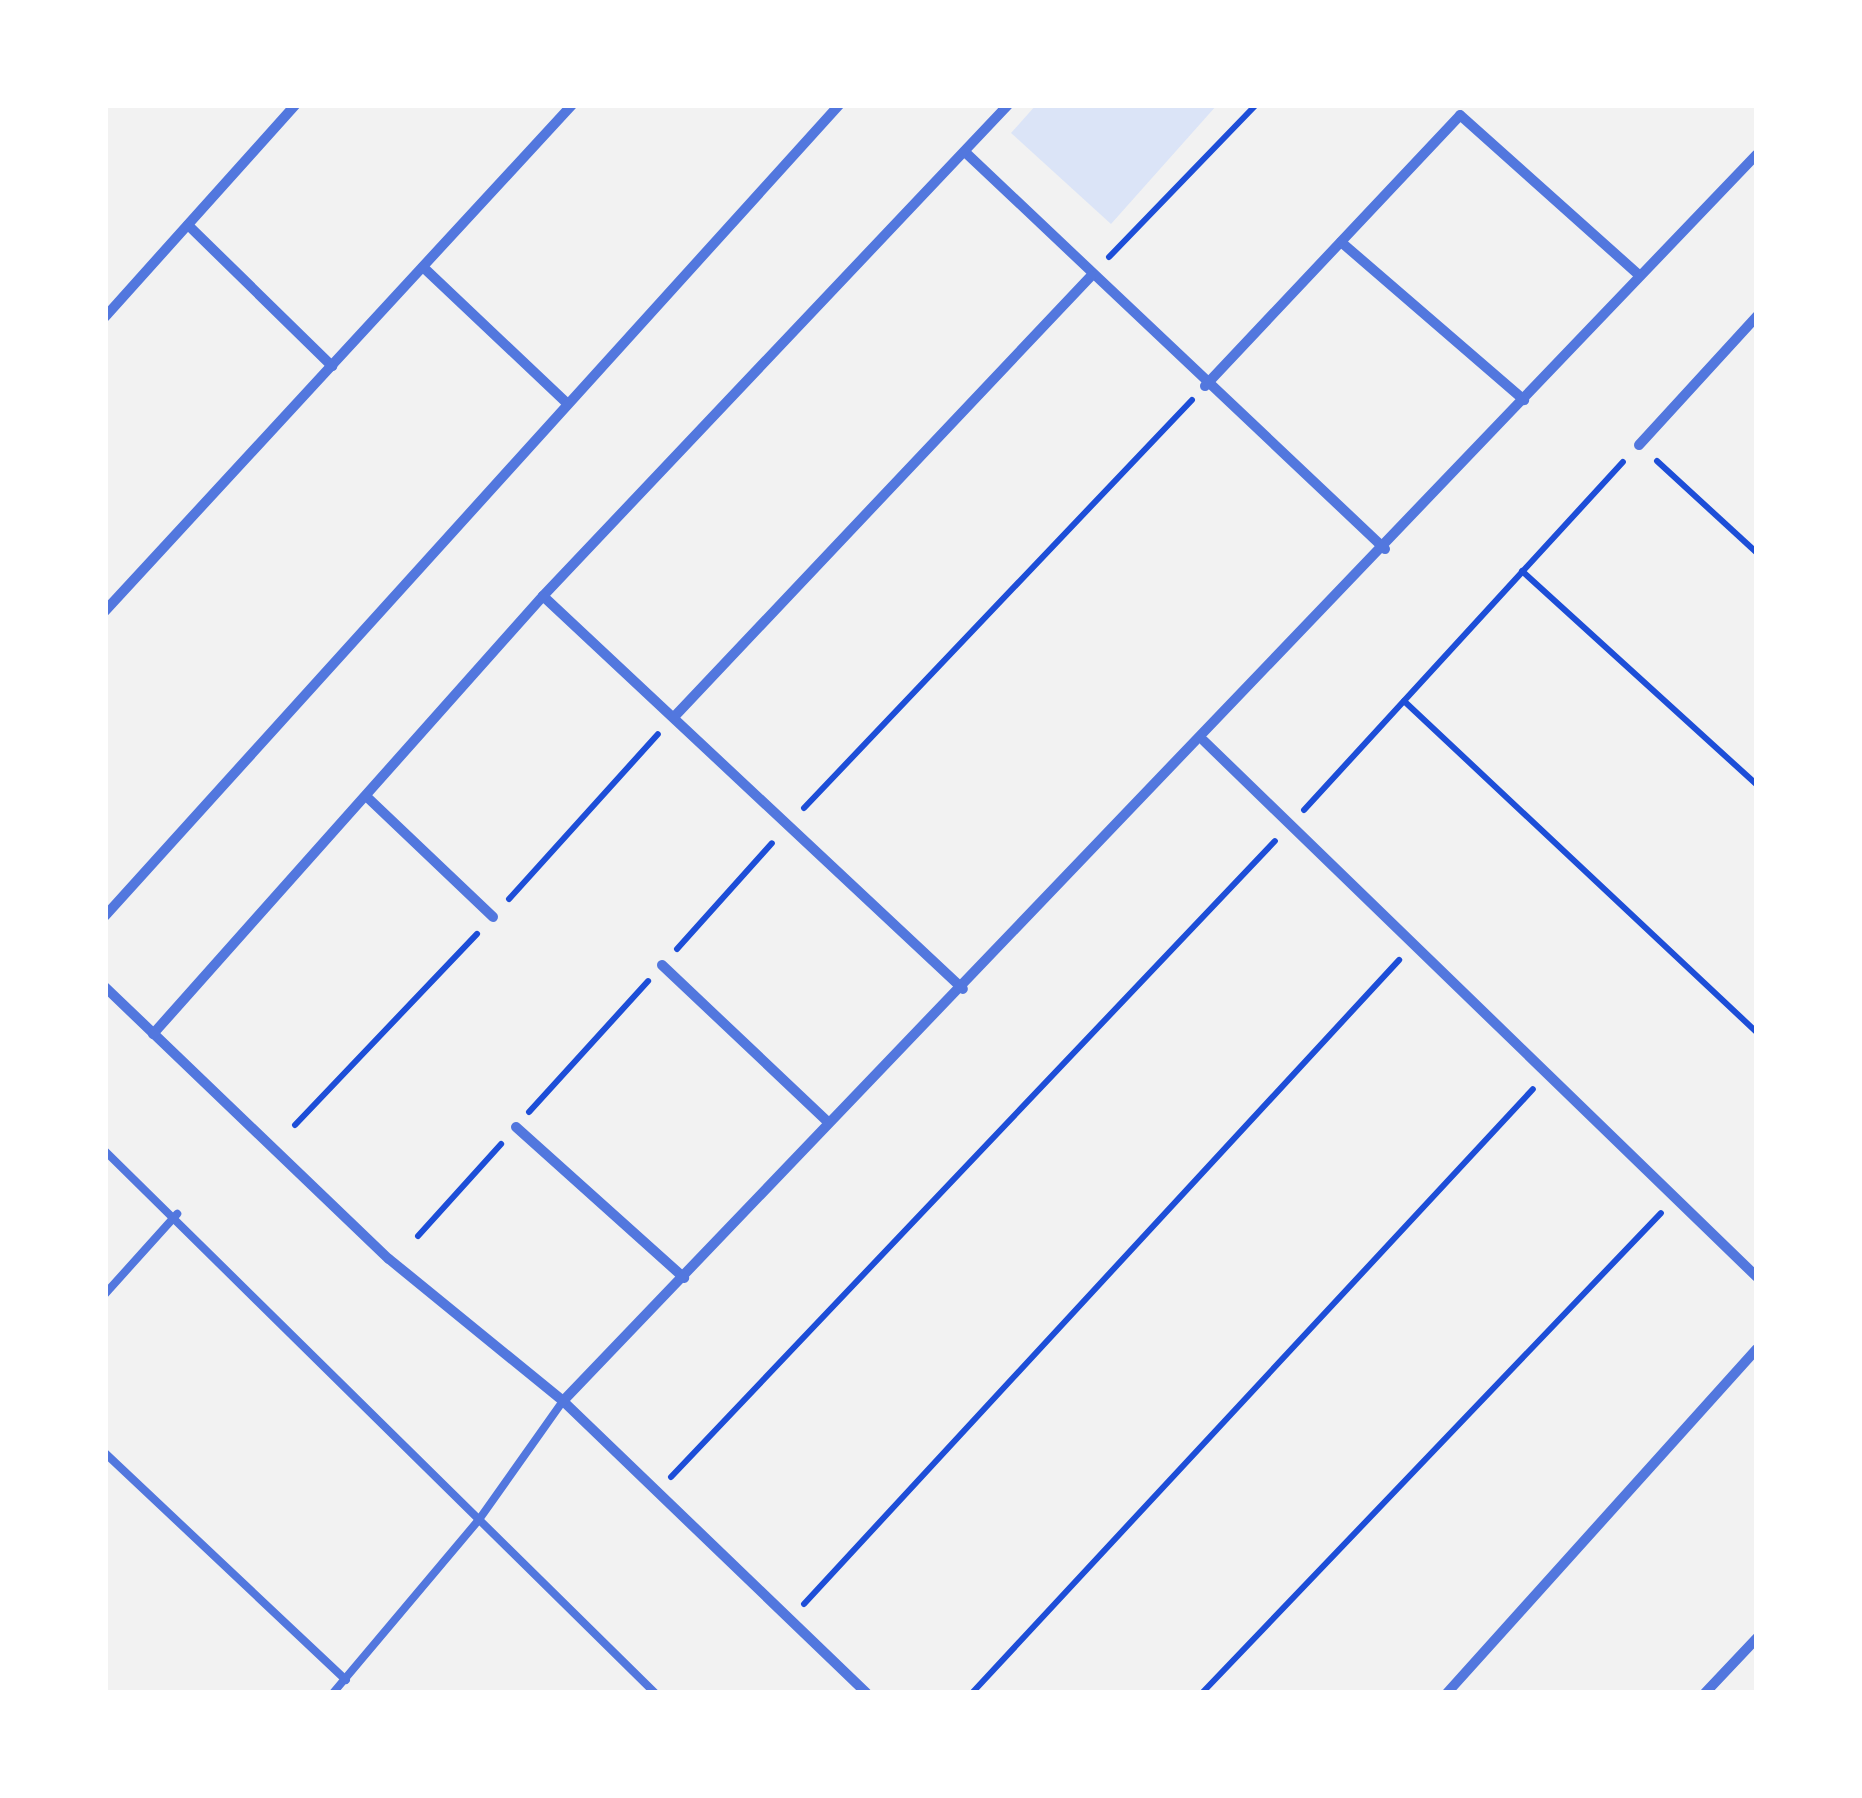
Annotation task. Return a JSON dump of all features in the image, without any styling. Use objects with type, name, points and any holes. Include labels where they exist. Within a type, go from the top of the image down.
[{"type":"street","points":[[105,316],[296,105]]},
{"type":"street","points":[[105,611],[572,105]]},
{"type":"street","points":[[105,916],[839,105]]},
{"type":"street","points":[[153,1034],[543,596],[1008,105]]},
{"type":"street","points":[[1205,386],[1460,115],[1640,276]]},
{"type":"street","points":[[964,152],[1205,386],[1385,549]]},
{"type":"street","points":[[563,1402],[684,1278],[826,1120],[963,989],[1204,741],[1757,154]]},
{"type":"street","points":[[188,225],[332,366]]},
{"type":"street","points":[[1341,242],[1524,400]]},
{"type":"street","points":[[423,267],[567,403]]},
{"type":"street","points":[[674,717],[1090,276]]},
{"type":"street","points":[[1639,445],[1757,316]]},
{"type":"street","points":[[543,596],[963,989]]},
{"type":"street","points":[[1204,741],[1757,1277]]},
{"type":"street","points":[[367,797],[493,917]]},
{"type":"street","points":[[662,966],[826,1120]]},
{"type":"street","points":[[105,987],[389,1259],[563,1402],[653,1496],[866,1693]]},
{"type":"street","points":[[516,1127],[684,1278]]},
{"type":"street","points":[[1447,1693],[1757,1350]]},
{"type":"street","points":[[1705,1693],[1757,1638]]},
{"type":"lane","points":[[105,1151],[177,1214],[478,1521],[655,1693]]},
{"type":"lane","points":[[105,1294],[177,1214]]},
{"type":"lane","points":[[333,1693],[478,1521],[563,1402]]},
{"type":"lane","points":[[105,1453],[346,1680]]},
{"type":"path","points":[[1090,276],[1256,105]]},
{"type":"path","points":[[653,1496],[1290,824],[1639,445],[1757,554]]},
{"type":"path","points":[[1522,572],[1757,785]]},
{"type":"path","points":[[1404,701],[1757,1032]]},
{"type":"path","points":[[788,1622],[1414,944]]},
{"type":"path","points":[[972,1693],[1547,1073]]},
{"type":"path","points":[[1202,1693],[1676,1198]]},
{"type":"shaded area","points":[[1036,105],[1217,105],[1111,224],[1011,133]]}]
